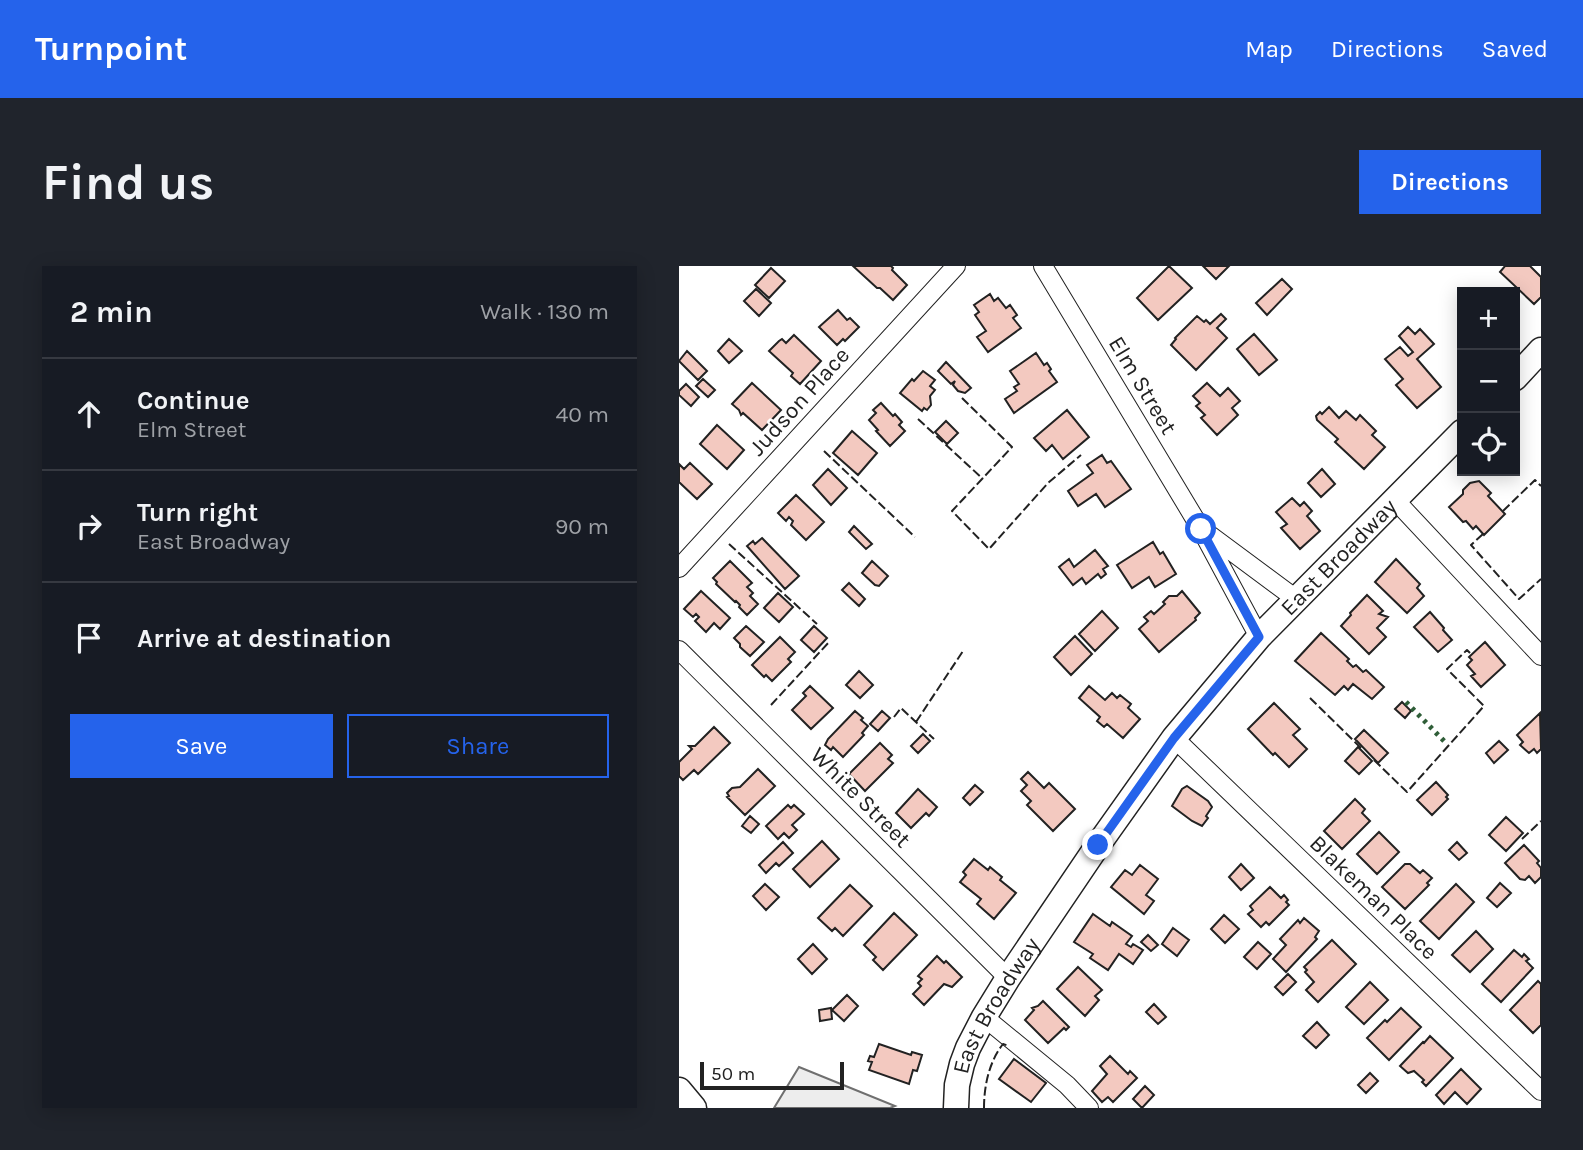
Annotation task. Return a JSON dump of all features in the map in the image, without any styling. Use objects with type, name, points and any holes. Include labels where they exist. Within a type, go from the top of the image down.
[{"type":"street","name":"Judson Place","points":[[679,568],[956,266]]},
{"type":"street","name":"Elm Street","points":[[1043,266],[1201,529],[1259,637]]},
{"type":"street","points":[[1520,373],[1541,350]]},
{"type":"street","name":"East Broadway","points":[[956,1108],[957,1085],[962,1065],[984,1017],[1008,978],[1174,738],[1259,637],[1457,437]]},
{"type":"street","points":[[1395,500],[1541,656]]},
{"type":"street","name":"Elm Street","points":[[1201,529],[1296,599]]},
{"type":"street","name":"White Street","points":[[679,650],[1008,978]]},
{"type":"street","name":"Blakeman Place","points":[[1174,738],[1541,1091]]},
{"type":"street","points":[[984,1017],[1067,1085],[1089,1108]]},
{"type":"street","points":[[679,1090],[694,1108]]},
{"type":"shaded area","points":[[799,1067],[895,1106],[774,1108]]},
{"type":"building","points":[[853,266],[891,266],[907,285],[893,300]]},
{"type":"building","points":[[1169,266],[1192,288],[1158,320],[1137,298]]},
{"type":"building","points":[[1203,266],[1229,266],[1216,279]]},
{"type":"building","points":[[1505,266],[1530,266],[1541,277],[1541,297],[1534,304],[1520,291],[1520,287],[1516,287],[1500,272]]},
{"type":"building","points":[[771,268],[785,281],[769,298],[755,285]]},
{"type":"building","points":[[1282,279],[1292,289],[1267,315],[1256,303]]},
{"type":"building","points":[[756,289],[771,303],[759,316],[744,301]]},
{"type":"building","points":[[990,294],[994,301],[998,298],[1006,308],[1010,305],[1017,315],[1013,318],[1021,328],[988,352],[977,337],[986,331],[975,315],[979,312],[974,305]]},
{"type":"building","points":[[838,310],[847,320],[850,318],[859,327],[837,345],[819,327]]},
{"type":"building","points":[[1221,314],[1226,319],[1217,328],[1227,338],[1196,370],[1171,345],[1197,316],[1210,324]]},
{"type":"building","points":[[1408,327],[1415,334],[1420,329],[1434,344],[1417,359],[1441,387],[1417,408],[1396,385],[1403,379],[1385,359],[1400,347],[1408,356],[1413,352],[1399,336]]},
{"type":"building","points":[[1254,334],[1277,360],[1259,375],[1237,349]]},
{"type":"building","points":[[794,335],[821,361],[800,384],[791,376],[793,373],[769,351],[782,339],[786,343]]},
{"type":"building","points":[[729,339],[742,351],[729,363],[718,351]]},
{"type":"building","points":[[687,351],[707,371],[698,380],[679,361]]},
{"type":"building","points":[[1036,353],[1044,365],[1047,363],[1057,382],[1014,413],[1005,399],[1017,391],[1014,387],[1019,384],[1010,371]]},
{"type":"building","points":[[946,362],[971,388],[965,393],[958,391],[953,385],[955,381],[951,384],[938,371]]},
{"type":"building","points":[[923,371],[935,380],[930,386],[935,390],[930,396],[931,405],[922,411],[900,393]]},
{"type":"building","points":[[703,379],[715,390],[708,397],[696,386]]},
{"type":"building","points":[[752,383],[781,410],[762,430],[743,413],[741,415],[732,404]]},
{"type":"building","points":[[1207,383],[1220,396],[1228,388],[1240,401],[1232,408],[1238,415],[1217,435],[1201,418],[1205,415],[1196,406],[1200,403],[1193,396]]},
{"type":"building","points":[[686,384],[699,397],[691,406],[679,395],[679,391]]},
{"type":"building","points":[[881,403],[902,422],[899,425],[905,431],[890,446],[869,420],[876,413],[873,410]]},
{"type":"building","points":[[1329,407],[1339,418],[1346,411],[1356,420],[1360,415],[1376,431],[1372,435],[1385,447],[1364,469],[1335,442],[1338,439],[1317,420],[1316,416]]},
{"type":"building","points":[[1067,410],[1089,437],[1063,459],[1052,445],[1046,451],[1034,438]]},
{"type":"building","points":[[946,421],[958,433],[947,444],[935,432]]},
{"type":"building","points":[[717,425],[744,450],[727,469],[700,444]]},
{"type":"building","points":[[852,431],[877,453],[858,475],[833,453]]},
{"type":"building","points":[[1102,455],[1107,463],[1111,461],[1131,489],[1105,507],[1096,494],[1078,506],[1068,491],[1093,473],[1087,465]]},
{"type":"building","points":[[690,463],[712,484],[697,499],[679,482],[679,464],[684,469]]},
{"type":"building","points":[[828,469],[847,488],[831,505],[813,485]]},
{"type":"building","points":[[1322,469],[1335,484],[1321,497],[1308,483]]},
{"type":"building","points":[[1479,481],[1491,493],[1488,496],[1505,514],[1484,535],[1476,526],[1473,529],[1466,521],[1463,522],[1449,507],[1470,483]]},
{"type":"building","points":[[796,495],[824,522],[806,540],[791,525],[793,521],[789,517],[786,521],[778,513]]},
{"type":"building","points":[[1292,498],[1300,506],[1304,502],[1312,511],[1307,516],[1320,531],[1300,549],[1281,528],[1287,524],[1276,512]]},
{"type":"building","points":[[854,526],[872,544],[866,549],[849,532]]},
{"type":"building","points":[[762,538],[799,576],[785,589],[747,546]]},
{"type":"building","points":[[1153,542],[1160,554],[1163,552],[1176,574],[1155,587],[1149,577],[1132,588],[1117,565]]},
{"type":"building","points":[[1095,550],[1108,566],[1103,569],[1106,574],[1101,578],[1098,574],[1086,584],[1082,578],[1073,585],[1059,567],[1069,559],[1074,567]]},
{"type":"building","points":[[1396,559],[1420,584],[1417,588],[1424,596],[1407,613],[1375,582]]},
{"type":"building","points":[[730,561],[752,583],[747,587],[753,593],[750,596],[758,604],[747,615],[713,578]]},
{"type":"building","points":[[872,561],[888,576],[879,586],[862,573]]},
{"type":"building","points":[[849,583],[865,599],[859,606],[842,590]]},
{"type":"building","points":[[701,591],[730,618],[720,629],[714,623],[706,632],[695,621],[699,617],[696,614],[693,617],[684,609]]},
{"type":"building","points":[[1182,591],[1200,613],[1196,620],[1159,652],[1139,629],[1148,621],[1144,617],[1151,611],[1154,614],[1169,596],[1177,596]]},
{"type":"building","points":[[778,593],[793,607],[779,622],[764,608]]},
{"type":"building","points":[[1367,595],[1383,611],[1379,614],[1388,617],[1377,628],[1386,637],[1369,654],[1341,626]]},
{"type":"building","points":[[1102,611],[1118,628],[1095,651],[1079,634]]},
{"type":"building","points":[[1430,612],[1452,640],[1438,652],[1414,627]]},
{"type":"building","points":[[746,626],[764,642],[750,656],[734,638]]},
{"type":"building","points":[[814,626],[827,638],[814,652],[801,640]]},
{"type":"building","points":[[1321,633],[1349,659],[1347,661],[1353,667],[1356,665],[1363,672],[1366,670],[1384,687],[1372,699],[1353,684],[1348,690],[1344,686],[1335,695],[1295,661]]},
{"type":"building","points":[[1075,636],[1092,654],[1071,675],[1054,657]]},
{"type":"building","points":[[780,637],[795,652],[788,659],[791,662],[772,681],[752,665]]},
{"type":"building","points":[[1485,642],[1505,665],[1481,687],[1471,676],[1475,674],[1467,665],[1472,660],[1469,657]]},
{"type":"building","points":[[859,671],[873,685],[860,698],[846,685]]},
{"type":"building","points":[[810,686],[833,708],[811,729],[792,710],[806,696],[803,693]]},
{"type":"building","points":[[1089,686],[1105,700],[1112,693],[1117,698],[1120,695],[1131,704],[1128,708],[1140,719],[1123,738],[1107,724],[1104,727],[1097,721],[1100,717],[1079,698]]},
{"type":"building","points":[[1402,702],[1411,711],[1405,718],[1395,709]]},
{"type":"building","points":[[1274,703],[1300,729],[1293,735],[1307,749],[1289,767],[1248,729]]},
{"type":"building","points":[[855,711],[868,726],[862,733],[864,735],[843,757],[833,747],[831,750],[825,745]]},
{"type":"building","points":[[882,711],[890,718],[878,731],[870,724]]},
{"type":"building","points":[[1540,713],[1541,749],[1537,753],[1534,749],[1529,753],[1520,745],[1523,742],[1517,735]]},
{"type":"building","points":[[714,727],[730,743],[698,774],[694,770],[683,780],[679,776],[679,762],[692,749],[689,746],[695,746]]},
{"type":"building","points":[[1364,730],[1388,753],[1378,763],[1355,739]]},
{"type":"building","points":[[923,734],[930,741],[918,753],[911,746]]},
{"type":"building","points":[[1499,741],[1508,750],[1494,763],[1486,753]]},
{"type":"building","points":[[880,743],[892,755],[888,759],[893,763],[865,791],[849,774]]},
{"type":"building","points":[[1358,747],[1372,761],[1359,774],[1345,761]]},
{"type":"building","points":[[758,769],[775,786],[745,815],[727,797],[727,793],[732,788],[740,787]]},
{"type":"building","points":[[1028,772],[1044,788],[1049,783],[1075,809],[1053,831],[1027,805],[1031,801],[1021,791],[1027,785],[1021,779]]},
{"type":"building","points":[[1436,782],[1448,795],[1448,799],[1432,815],[1417,800]]},
{"type":"building","points":[[975,785],[983,792],[970,805],[963,798]]},
{"type":"building","points":[[1187,786],[1212,807],[1202,826],[1172,806],[1182,789]]},
{"type":"building","points":[[918,789],[937,807],[929,816],[926,813],[911,828],[896,813]]},
{"type":"building","points":[[1355,799],[1365,809],[1362,813],[1370,821],[1342,849],[1324,831]]},
{"type":"building","points":[[788,805],[791,808],[794,805],[804,814],[792,825],[797,830],[789,838],[784,833],[778,839],[766,826]]},
{"type":"building","points":[[750,816],[759,824],[751,833],[742,826]]},
{"type":"building","points":[[1506,817],[1523,833],[1506,851],[1489,835]]},
{"type":"building","points":[[1379,832],[1399,852],[1377,874],[1357,854]]},
{"type":"building","points":[[822,841],[839,859],[810,887],[793,869]]},
{"type":"building","points":[[783,842],[793,853],[779,866],[776,863],[766,873],[759,865]]},
{"type":"building","points":[[1457,842],[1467,853],[1459,860],[1449,850]]},
{"type":"building","points":[[1524,845],[1539,861],[1537,863],[1541,868],[1541,877],[1535,883],[1529,876],[1525,880],[1520,879],[1505,863]]},
{"type":"building","points":[[974,859],[988,870],[990,867],[1002,877],[1000,880],[1016,893],[994,919],[977,904],[981,899],[960,882],[966,875],[963,872]]},
{"type":"building","points":[[1241,864],[1254,878],[1241,890],[1229,877]]},
{"type":"building","points":[[1405,864],[1410,864],[1420,873],[1423,870],[1432,878],[1427,883],[1429,885],[1405,909],[1382,887]]},
{"type":"building","points":[[1140,865],[1158,879],[1146,895],[1154,901],[1144,914],[1111,887],[1125,870],[1132,875]]},
{"type":"building","points":[[1500,883],[1511,893],[1497,907],[1487,898]]},
{"type":"building","points":[[765,884],[779,897],[766,910],[753,896]]},
{"type":"building","points":[[1456,884],[1474,902],[1439,939],[1420,921]]},
{"type":"building","points":[[850,885],[872,906],[843,936],[835,928],[832,931],[818,918]]},
{"type":"building","points":[[1270,887],[1281,898],[1284,895],[1289,905],[1269,925],[1266,922],[1261,927],[1248,914],[1253,910],[1250,906]]},
{"type":"building","points":[[894,913],[917,935],[883,970],[873,960],[876,957],[864,945]]},
{"type":"building","points":[[1093,914],[1110,926],[1112,922],[1132,936],[1126,944],[1131,947],[1133,944],[1143,950],[1133,964],[1119,954],[1108,970],[1090,958],[1093,954],[1074,942]]},
{"type":"building","points":[[1224,915],[1239,929],[1225,943],[1211,929]]},
{"type":"building","points":[[1304,918],[1319,931],[1315,937],[1317,939],[1286,972],[1273,959],[1286,945],[1280,939],[1298,920],[1300,923]]},
{"type":"building","points":[[1173,928],[1189,940],[1177,956],[1162,944]]},
{"type":"building","points":[[1476,931],[1493,949],[1470,972],[1452,955]]},
{"type":"building","points":[[1148,935],[1158,945],[1151,951],[1141,942]]},
{"type":"building","points":[[1332,940],[1356,964],[1318,1002],[1306,990],[1314,982],[1304,967]]},
{"type":"building","points":[[1258,942],[1271,954],[1257,969],[1244,957]]},
{"type":"building","points":[[813,944],[827,959],[812,974],[798,959]]},
{"type":"building","points":[[1514,950],[1522,957],[1524,954],[1529,959],[1526,961],[1533,968],[1501,1002],[1482,984]]},
{"type":"building","points":[[937,956],[962,977],[952,987],[944,984],[924,1005],[913,994],[921,986],[918,983],[922,979],[918,976]]},
{"type":"building","points":[[1078,967],[1102,990],[1095,996],[1099,1000],[1085,1016],[1057,989]]},
{"type":"building","points":[[1288,974],[1296,982],[1283,995],[1275,987]]},
{"type":"building","points":[[1538,981],[1541,984],[1541,1025],[1533,1033],[1510,1010]]},
{"type":"building","points":[[1370,982],[1388,1000],[1364,1024],[1346,1007]]},
{"type":"building","points":[[847,995],[858,1006],[844,1021],[832,1010]]},
{"type":"building","points":[[1043,1001],[1069,1027],[1066,1030],[1064,1028],[1048,1043],[1025,1020],[1034,1010],[1032,1008]]},
{"type":"building","points":[[1154,1004],[1166,1017],[1158,1024],[1146,1012]]},
{"type":"building","points":[[831,1008],[832,1019],[820,1021],[819,1010]]},
{"type":"building","points":[[1401,1008],[1421,1027],[1389,1060],[1367,1038]]},
{"type":"building","points":[[1317,1022],[1329,1035],[1316,1048],[1303,1036]]},
{"type":"building","points":[[1430,1036],[1453,1058],[1426,1086],[1422,1082],[1424,1080],[1414,1071],[1408,1073],[1400,1066]]},
{"type":"building","points":[[879,1044],[911,1055],[912,1052],[922,1055],[909,1084],[869,1070],[872,1062],[868,1061],[870,1056],[874,1057]]},
{"type":"building","points":[[1110,1056],[1128,1074],[1130,1071],[1137,1078],[1113,1102],[1108,1097],[1102,1102],[1092,1091],[1107,1074],[1100,1066]]},
{"type":"building","points":[[1014,1059],[1046,1083],[1031,1102],[999,1079]]},
{"type":"building","points":[[1461,1069],[1481,1089],[1467,1104],[1455,1092],[1444,1104],[1436,1095]]},
{"type":"building","points":[[1370,1073],[1378,1081],[1366,1093],[1358,1085]]},
{"type":"building","points":[[1145,1086],[1154,1095],[1142,1108],[1133,1099]]},
{"type":"hedge","points":[[1406,702],[1445,742]]},
{"type":"fence","points":[[962,398],[1012,447],[952,511],[989,549],[1048,483],[1081,455]]},
{"type":"fence","points":[[918,419],[983,479]]},
{"type":"fence","points":[[824,451],[915,537]]},
{"type":"fence","points":[[1503,511],[1535,480],[1541,486]]},
{"type":"fence","points":[[1483,534],[1471,545],[1519,599],[1541,579]]},
{"type":"fence","points":[[729,544],[817,624]]},
{"type":"fence","points":[[771,705],[830,641]]},
{"type":"fence","points":[[1374,760],[1407,792],[1484,706],[1447,669],[1467,650],[1470,653]]},
{"type":"fence","points":[[916,722],[963,651]]},
{"type":"fence","points":[[1310,698],[1361,748]]},
{"type":"fence","points":[[894,717],[901,708],[934,739]]},
{"type":"fence","points":[[1522,839],[1541,821]]},
{"type":"fence","points":[[984,1108],[986,1083],[991,1066],[1003,1044],[1009,1046]]},
{"type":"route","points":[[1098,845],[1174,738],[1259,637],[1201,529]]}]
